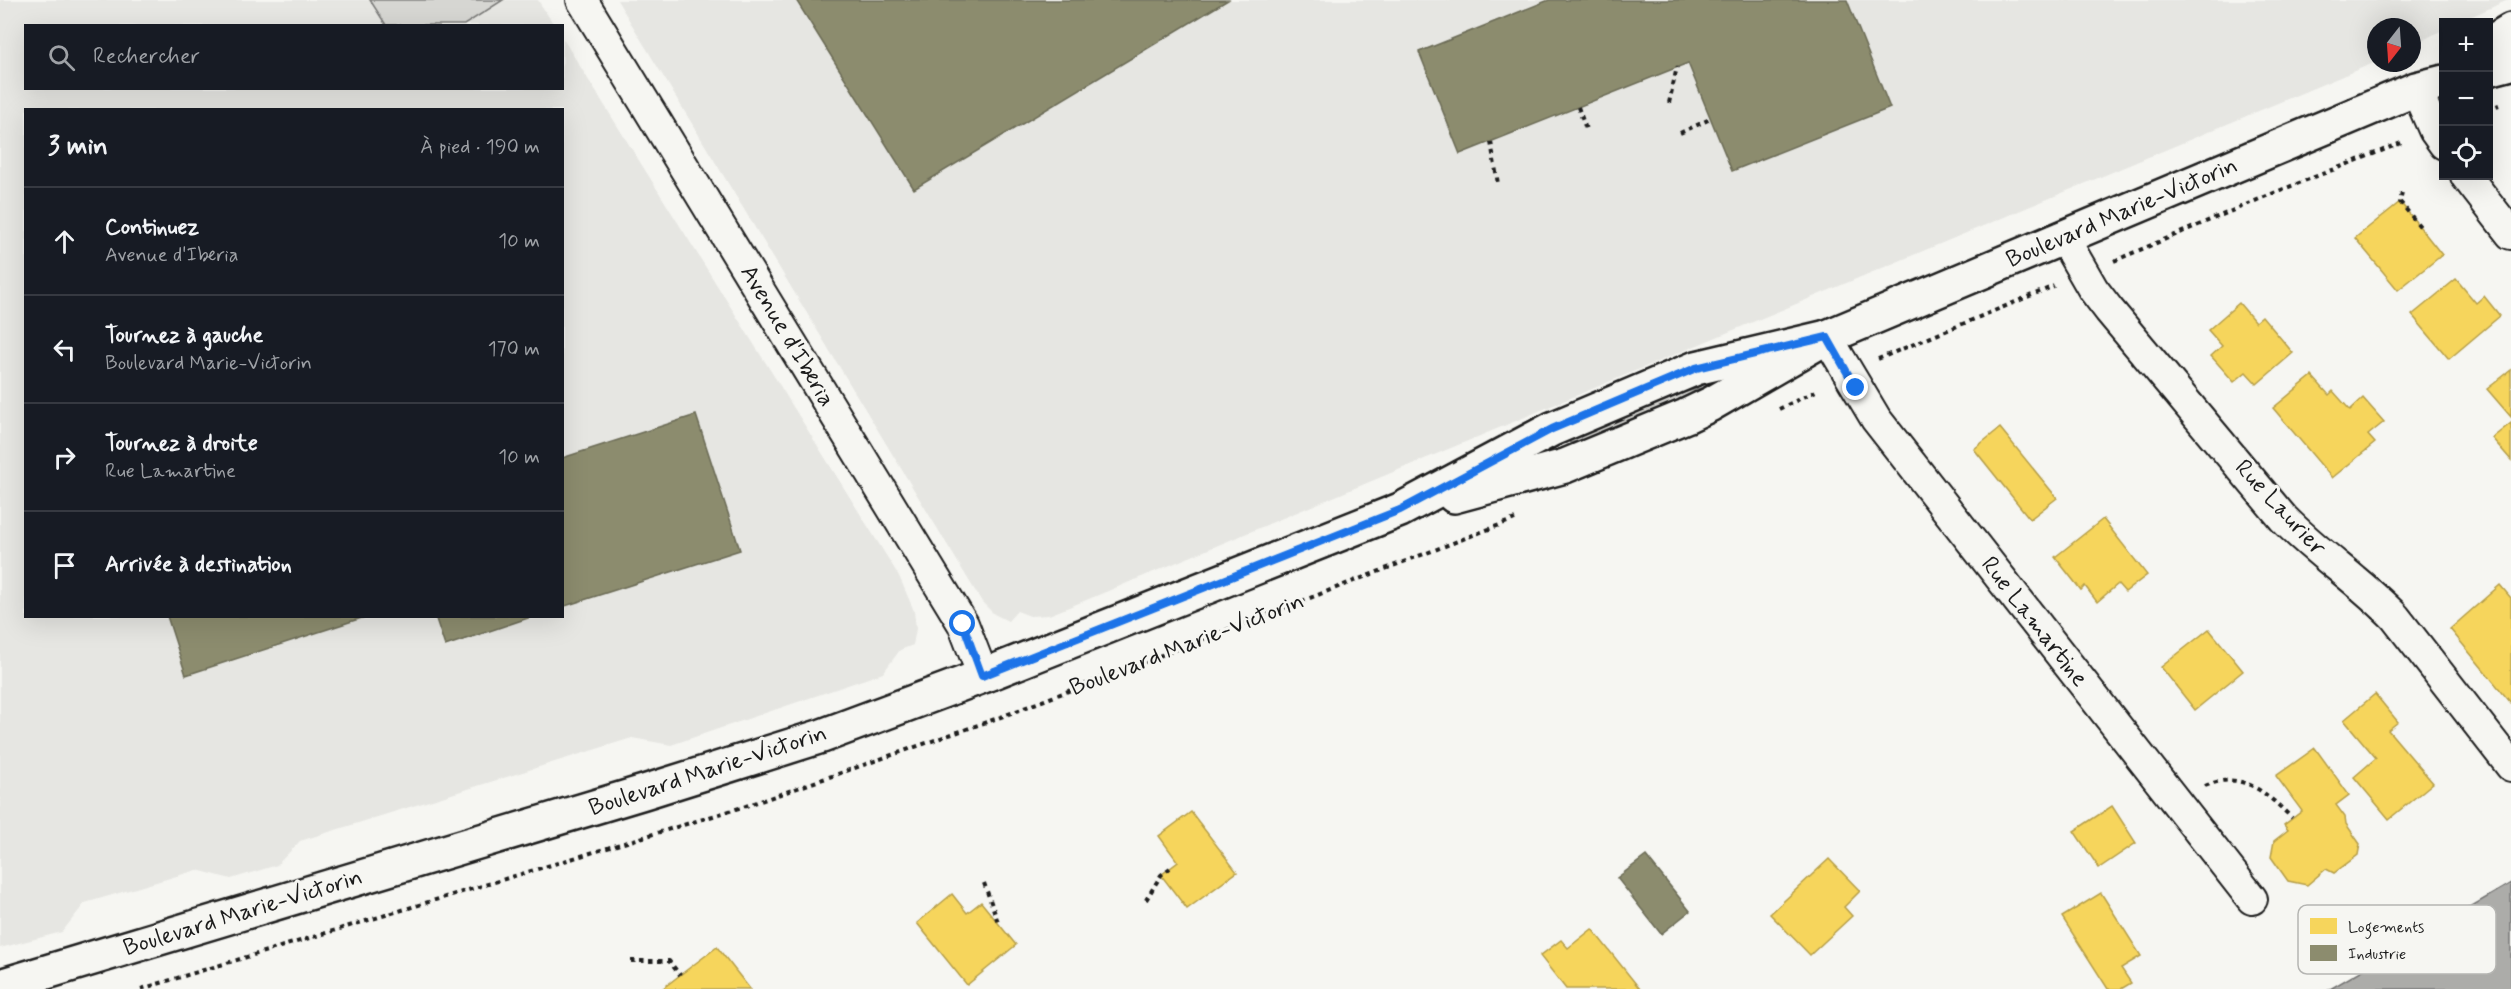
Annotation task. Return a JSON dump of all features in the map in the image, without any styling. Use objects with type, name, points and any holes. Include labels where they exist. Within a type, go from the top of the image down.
[{"type":"street","name":"Avenue d'Iberia","points":[[582,0],[957,615],[982,676]]},
{"type":"street","points":[[2493,41],[2511,30]]},
{"type":"street","points":[[2493,68],[2511,63]]},
{"type":"street","name":"Boulevard Marie-Victorin","points":[[0,986],[674,783],[822,736],[982,676],[1400,510],[1565,466],[1711,404],[1827,337],[2434,81]]},
{"type":"street","points":[[2434,81],[2434,130],[2439,137]]},
{"type":"street","points":[[2469,180],[2511,234]]},
{"type":"street","name":"Rue Laurier","points":[[2063,237],[2083,274],[2104,303],[2283,518],[2304,539],[2374,596],[2395,617],[2511,766]]},
{"type":"street","name":"Rue Lamartine","points":[[1827,337],[1876,419],[2252,899]]},
{"type":"path","points":[[1669,103],[1677,67]]},
{"type":"path","points":[[1578,107],[1587,132]]},
{"type":"path","points":[[1680,133],[1710,119]]},
{"type":"path","name":"Boulevard Marie-Victorin","points":[[2114,261],[2276,192],[2409,140]]},
{"type":"path","points":[[1491,142],[1498,184]]},
{"type":"path","points":[[2402,193],[2400,202],[2421,229]]},
{"type":"path","name":"Boulevard Marie-Victorin","points":[[1875,361],[2061,283]]},
{"type":"path","name":"Boulevard Marie-Victorin","points":[[141,989],[755,802],[998,718],[1509,521]]},
{"type":"path","points":[[2176,802],[2209,784],[2232,781],[2249,783],[2263,790],[2292,818]]},
{"type":"path","points":[[1146,900],[1161,875],[1170,867]]},
{"type":"path","points":[[984,883],[998,922]]},
{"type":"path","points":[[631,961],[669,961],[680,975]]},
{"type":"shaded area","points":[[0,0],[538,0],[553,24],[24,24],[24,90],[564,90],[564,41],[899,576],[914,611],[916,629],[913,645],[900,650],[883,673],[671,745],[632,738],[300,841],[277,865],[231,879],[197,870],[85,903],[62,932],[0,948]]},
{"type":"shaded area","points":[[370,0],[503,0],[466,24],[385,24]]},
{"type":"shaded area","points":[[617,0],[2508,0],[2468,18],[2439,18],[2439,32],[2421,41],[2421,18],[2367,18],[2367,66],[1049,615],[1030,616],[1017,611],[1008,621],[994,614],[982,602]]},
{"type":"shaded area","points":[[1701,388],[1703,395],[1617,431],[1570,443],[1567,436],[1650,401]]},
{"type":"shaded area","points":[[2511,883],[2511,989],[2330,989],[2356,974],[2496,974],[2496,905],[2473,905]]},
{"type":"building: Logements","points":[[2400,202],[2442,255],[2398,290],[2355,238]]},
{"type":"building: Logements","points":[[2456,279],[2476,303],[2484,296],[2500,316],[2449,359],[2412,315]]},
{"type":"building: Logements","points":[[2239,303],[2255,322],[2262,316],[2293,353],[2257,384],[2246,372],[2234,382],[2211,356],[2222,346],[2208,330]]},
{"type":"building: Logements","points":[[2511,370],[2511,417],[2487,389]]},
{"type":"building: Logements","points":[[2312,376],[2329,395],[2333,391],[2350,410],[2363,398],[2384,422],[2368,435],[2375,443],[2332,478],[2273,408]]},
{"type":"building: Logements","points":[[2511,423],[2511,460],[2492,438]]},
{"type":"building: Logements","points":[[2000,428],[2057,498],[2030,519],[1974,449]]},
{"type":"building: Logements","points":[[2103,519],[2147,575],[2125,592],[2118,584],[2097,602],[2085,586],[2081,590],[2055,557]]},
{"type":"building: Logements","points":[[2500,585],[2511,598],[2511,703],[2450,629]]},
{"type":"building: Logements","points":[[2209,629],[2243,671],[2195,710],[2161,667]]},
{"type":"building: Logements","points":[[2375,694],[2398,722],[2388,730],[2433,783],[2389,819],[2354,777],[2376,758],[2344,720]]},
{"type":"building: Logements","points":[[2315,748],[2349,795],[2336,805],[2360,844],[2358,855],[2334,873],[2326,869],[2307,885],[2288,881],[2271,857],[2274,841],[2288,830],[2284,825],[2302,811],[2276,776]]},
{"type":"building: Logements","points":[[2112,806],[2136,843],[2099,868],[2074,831]]},
{"type":"building: Logements","points":[[1191,812],[1237,872],[1187,909],[1161,875],[1178,862],[1159,836]]},
{"type":"building: Logements","points":[[1829,859],[1860,891],[1844,907],[1852,916],[1810,955],[1770,914]]},
{"type":"building: Logements","points":[[2101,893],[2141,956],[2121,968],[2131,983],[2121,989],[2108,989],[2062,917]]},
{"type":"building: Logements","points":[[952,894],[967,913],[981,902],[1016,945],[967,985],[917,923]]},
{"type":"building: Logements","points":[[1592,929],[1640,989],[1566,989],[1540,956],[1561,940],[1568,948]]},
{"type":"building: Logements","points":[[717,947],[750,989],[662,989],[680,975]]},
{"type":"building: Industrie","points":[[796,0],[1228,0],[914,189]]},
{"type":"building: Industrie","points":[[1549,0],[1847,0],[1890,108],[1732,171],[1688,63],[1460,154],[1419,52]]},
{"type":"building: Industrie","points":[[696,415],[740,550],[564,606],[564,457]]},
{"type":"building: Industrie","points":[[168,618],[362,618],[186,675]]},
{"type":"building: Industrie","points":[[436,618],[528,618],[445,646]]},
{"type":"building: Industrie","points":[[1646,856],[1690,911],[1661,934],[1617,878]]},
{"type":"route","points":[[963,624],[982,676],[1400,510],[1552,429],[1696,368],[1827,337],[1856,388]]}]
